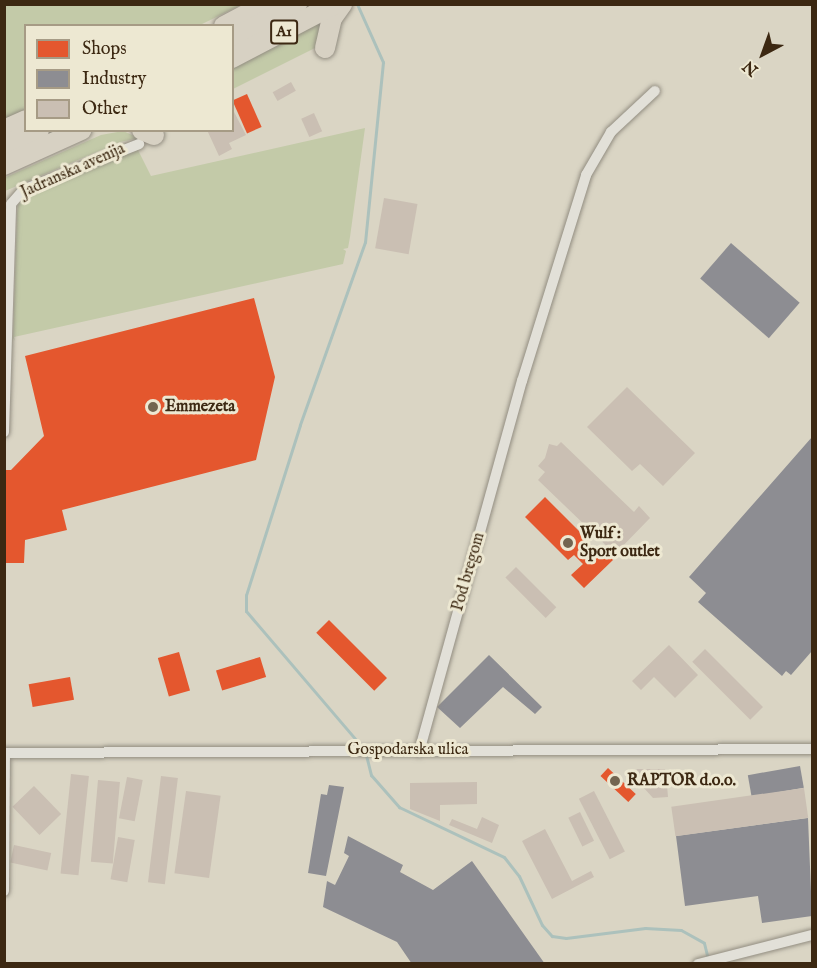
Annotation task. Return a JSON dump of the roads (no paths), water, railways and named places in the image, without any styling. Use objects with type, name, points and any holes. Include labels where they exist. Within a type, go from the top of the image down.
[{"type":"highway","points":[[228,24],[266,4]]},
{"type":"highway","name":"A1","points":[[234,38],[297,4]]},
{"type":"highway","name":"A1","points":[[234,57],[335,4]]},
{"type":"highway","points":[[325,48],[332,18],[342,4]]},
{"type":"highway","points":[[4,130],[24,121]]},
{"type":"highway","points":[[4,146],[35,132]]},
{"type":"highway","points":[[4,165],[82,132]]},
{"type":"street","name":"Pod bregom","points":[[419,752],[519,393],[591,162],[611,132],[655,91]]},
{"type":"street","name":"Jadranska avenija","points":[[4,432],[11,204],[23,190],[145,136]]},
{"type":"street","name":"Gospodarska ulica","points":[[5,753],[813,749]]},
{"type":"street","points":[[4,891],[5,753]]},
{"type":"street","points":[[704,961],[813,935]]},
{"type":"waterway","points":[[357,4],[383,62],[365,242],[300,425],[246,595],[246,611],[364,749]]},
{"type":"waterway","points":[[366,755],[371,775],[399,807],[504,857],[519,876],[542,925],[552,936],[566,938],[645,928],[681,930],[704,943],[708,959]]},
{"type":"place","name":"Emmezeta","points":[[153,407]]},
{"type":"place","name":"Wulf : Sport outlet","points":[[568,543]]},
{"type":"place","name":"RAPTOR d.o.o.","points":[[615,781]]}]
